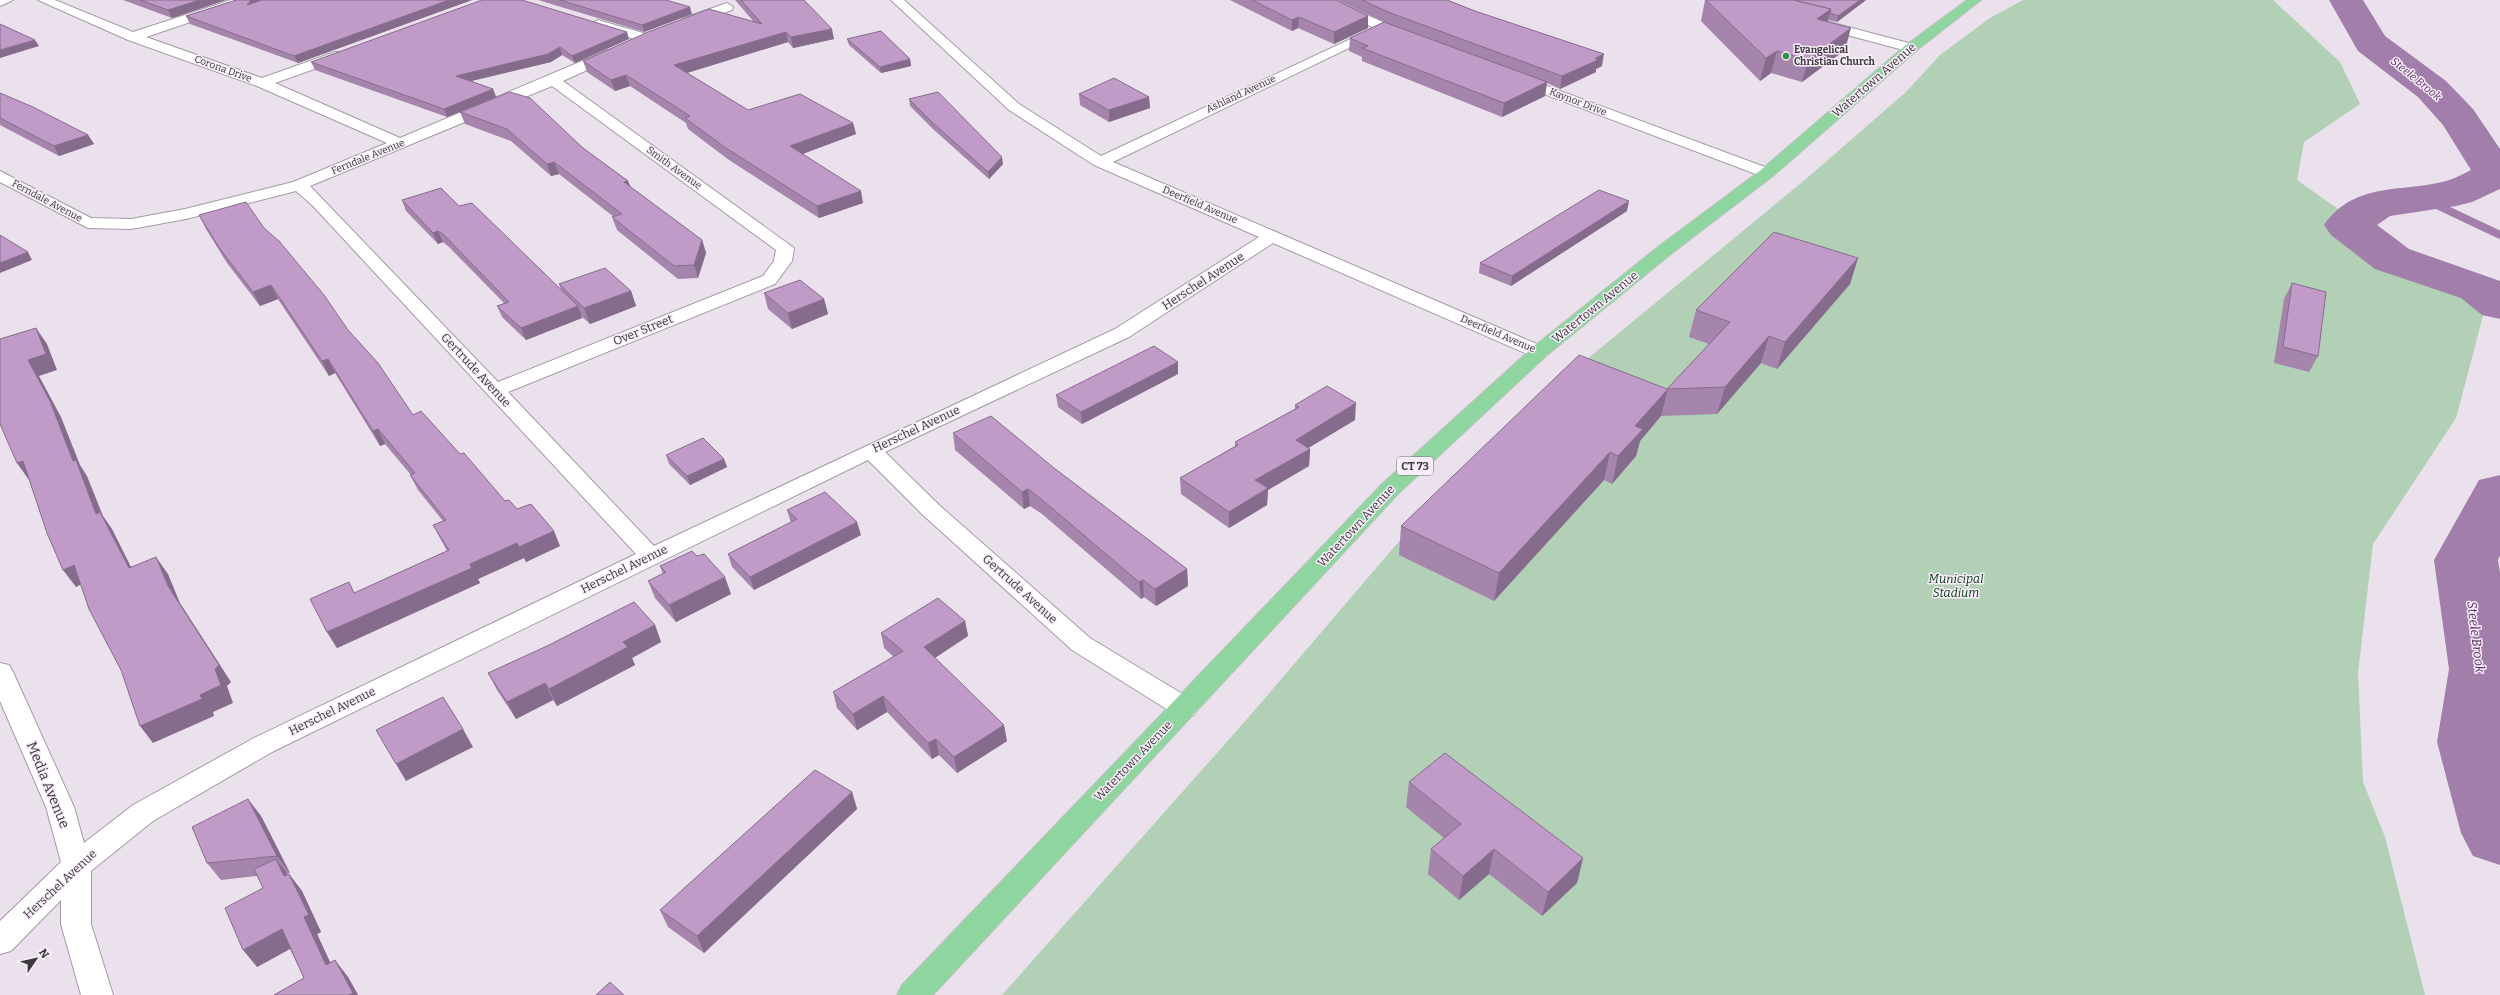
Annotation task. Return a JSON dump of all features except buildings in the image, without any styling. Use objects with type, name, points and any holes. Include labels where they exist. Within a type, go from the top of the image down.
[{"type":"main road","name":"Watertown Avenue","points":[[913,995],[1047,851],[1185,708],[1390,490],[1539,352],[1666,250],[1767,173],[1911,48],[1975,0]]},
{"type":"street","points":[[0,2],[7,0]]},
{"type":"street","name":"Corona Drive","points":[[44,0],[133,36],[262,83],[400,143]]},
{"type":"street","points":[[133,36],[243,0]]},
{"type":"street","name":"Deerfield Avenue","points":[[897,0],[1014,107],[1100,162],[1539,352]]},
{"type":"street","points":[[1323,0],[1382,28],[1418,42]]},
{"type":"street","points":[[679,25],[727,7]]},
{"type":"street","name":"Ferndale Avenue","points":[[0,176],[88,223],[131,224],[201,210],[299,185],[553,80],[651,36],[586,20]]},
{"type":"street","points":[[1806,20],[1911,48]]},
{"type":"street","name":"Ashland Avenue","points":[[1100,162],[1382,28]]},
{"type":"street","points":[[262,83],[349,51]]},
{"type":"street","name":"Kaynor Drive","points":[[1506,74],[1767,173]]},
{"type":"street","name":"Smith Avenue","points":[[553,80],[785,248],[783,260]]},
{"type":"street","name":"Gertrude Avenue","points":[[299,185],[318,202],[651,556]]},
{"type":"street","name":"Herschel Avenue","points":[[0,941],[76,866],[143,813],[263,745],[871,450],[1122,332],[1273,236]]},
{"type":"street","name":"Over Street","points":[[495,390],[769,280],[783,260]]},
{"type":"street","name":"Gertrude Avenue","points":[[871,450],[930,510],[1081,644],[1185,708]]},
{"type":"street","name":"Media Avenue","points":[[0,672],[60,807],[76,866],[76,924],[97,995]]},
{"type":"green space","name":"Municipal Stadium","points":[[2023,0],[2273,0],[2340,62],[2360,104],[2304,142],[2297,180],[2484,312],[2456,418],[2373,544],[2358,673],[2363,782],[2385,837],[2425,995],[1002,995],[1248,718],[1395,546],[1495,440],[1591,356],[1806,179],[1906,92],[1940,55],[1990,18]]},
{"type":"waterway","name":"Steele Brook","points":[[2346,0],[2371,43],[2432,89],[2459,118],[2496,175],[2456,193],[2377,204],[2347,225],[2392,259],[2478,288],[2500,304]]},
{"type":"waterway","name":"Steele Brook","points":[[2424,199],[2500,235]]},
{"type":"waterway","name":"Steele Brook","points":[[2500,494],[2466,560],[2483,669],[2473,742],[2500,833]]},
{"type":"place","name":"Evangelical Christian Church","points":[[1786,56]]}]
